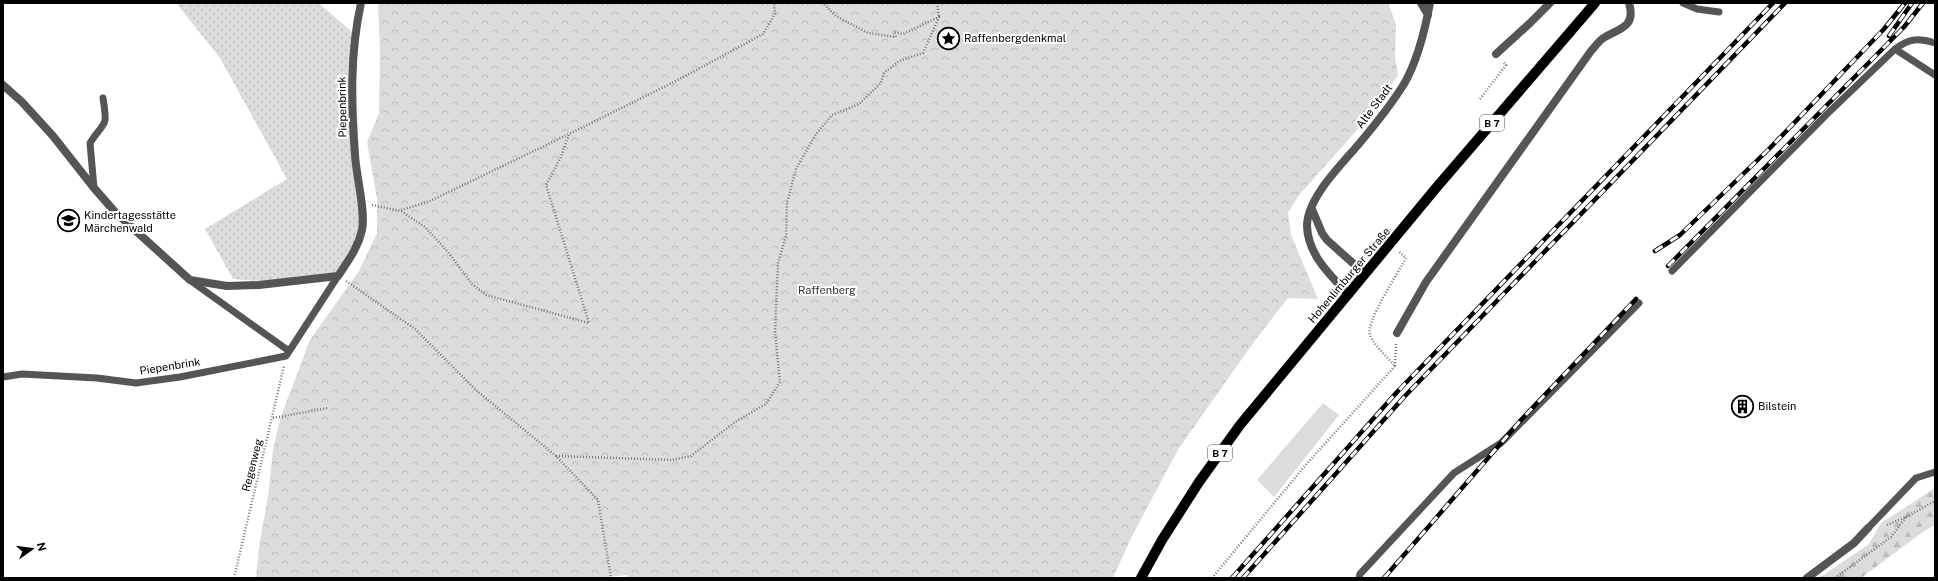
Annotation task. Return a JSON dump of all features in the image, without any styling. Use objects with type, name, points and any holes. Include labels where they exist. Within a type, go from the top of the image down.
[{"type":"main road","name":"Hohenlimburger Straße","points":[[1142,578],[1162,540],[1199,482],[1240,425],[1436,188],[1595,3]]},
{"type":"street","name":"Piepenbrink","points":[[338,276],[355,250],[362,229],[361,203],[355,155],[352,84],[354,34],[361,3]]},
{"type":"street","points":[[1421,3],[1428,15]]},
{"type":"street","name":"Alte Stadt","points":[[1348,295],[1326,272],[1310,242],[1307,224],[1319,193],[1327,180],[1359,144],[1404,83],[1414,63],[1430,3]]},
{"type":"street","points":[[1496,54],[1550,3]]},
{"type":"street","points":[[1397,333],[1426,282],[1591,52],[1603,38],[1620,30],[1630,21],[1631,14],[1629,3]]},
{"type":"street","points":[[3,85],[22,102],[53,136],[115,212],[190,280],[227,286],[260,285],[338,276]]},
{"type":"street","points":[[1312,209],[1318,226],[1327,240],[1365,274]]},
{"type":"street","points":[[1806,578],[1854,543],[1868,528]]},
{"type":"lane","points":[[1683,3],[1697,9],[1719,12]]},
{"type":"lane","points":[[1672,271],[1827,114],[1895,49],[1906,41],[1923,39],[1935,43]]},
{"type":"lane","points":[[1895,49],[1935,76]]},
{"type":"lane","points":[[94,188],[90,143],[107,120],[103,98]]},
{"type":"lane","name":"Piepenbrink","points":[[3,377],[22,374],[97,378],[136,383],[180,377],[287,353],[338,276]]},
{"type":"lane","points":[[190,280],[287,353]]},
{"type":"lane","points":[[1359,578],[1360,574],[1405,524],[1454,473],[1500,443],[1639,303]]},
{"type":"lane","points":[[1868,528],[1916,478],[1935,472]]},
{"type":"path","points":[[401,211],[428,202],[569,134],[676,81],[763,34],[775,14],[774,3]]},
{"type":"path","points":[[823,3],[836,16],[868,34],[896,37],[894,32],[903,34],[939,17]]},
{"type":"path","points":[[556,456],[672,460],[691,456],[736,422],[766,404],[780,382],[774,332],[778,263],[786,236],[787,203],[796,169],[816,134],[832,115],[858,104],[881,83],[884,73],[899,61],[923,53],[939,17],[937,3]]},
{"type":"path","points":[[1480,99],[1506,65],[1496,54]]},
{"type":"path","points":[[361,203],[401,211],[425,227],[448,252],[472,284],[486,295],[589,323],[546,185],[561,157],[569,134]]},
{"type":"path","points":[[1391,244],[1406,258],[1376,312],[1369,329],[1370,336],[1395,366]]},
{"type":"path","points":[[338,276],[415,329],[476,390],[556,456],[598,500],[611,578]]},
{"type":"path","points":[[1212,578],[1304,467],[1395,366],[1397,333]]},
{"type":"path","name":"Regenweg","points":[[234,578],[253,493],[273,418],[287,353]]},
{"type":"path","points":[[273,418],[328,408]]},
{"type":"path","points":[[1868,528],[1884,526],[1906,518],[1935,501]]},
{"type":"path","points":[[1835,578],[1892,536],[1906,518]]},
{"type":"green space","points":[[176,3],[319,3],[354,34],[362,229],[338,276],[260,281],[233,279],[205,229],[287,179],[220,58]]},
{"type":"green space","name":"Raffenberg","points":[[378,3],[1388,3],[1396,24],[1395,57],[1398,75],[1374,111],[1299,195],[1288,213],[1291,235],[1318,299],[1288,298],[1256,339],[1179,448],[1131,538],[1113,578],[628,578],[627,575],[596,578],[256,578],[259,546],[268,497],[273,449],[281,416],[310,340],[359,271],[377,233],[377,199],[367,142],[379,113],[380,56]]},
{"type":"green space","points":[[1323,403],[1339,415],[1274,497],[1257,480]]},
{"type":"green space","points":[[1935,488],[1935,525],[1923,532],[1861,578],[1819,578],[1869,544],[1881,523]]},
{"type":"railway","points":[[1232,578],[1397,392],[1773,3]]},
{"type":"railway","points":[[1243,578],[1405,396],[1785,3]]},
{"type":"railway","points":[[1655,251],[1680,235],[1770,148],[1884,29],[1905,3]]},
{"type":"railway","points":[[1889,36],[1912,3]]},
{"type":"railway","points":[[1668,266],[1904,27],[1923,3]]},
{"type":"railway","points":[[1384,578],[1521,420],[1636,299]]},
{"type":"place","name":"Raffenbergdenkmal","points":[[949,38]]},
{"type":"place","name":"Kindertagesstätte Märchenwald","points":[[69,221]]},
{"type":"place","name":"Bilstein","points":[[1743,406]]}]
